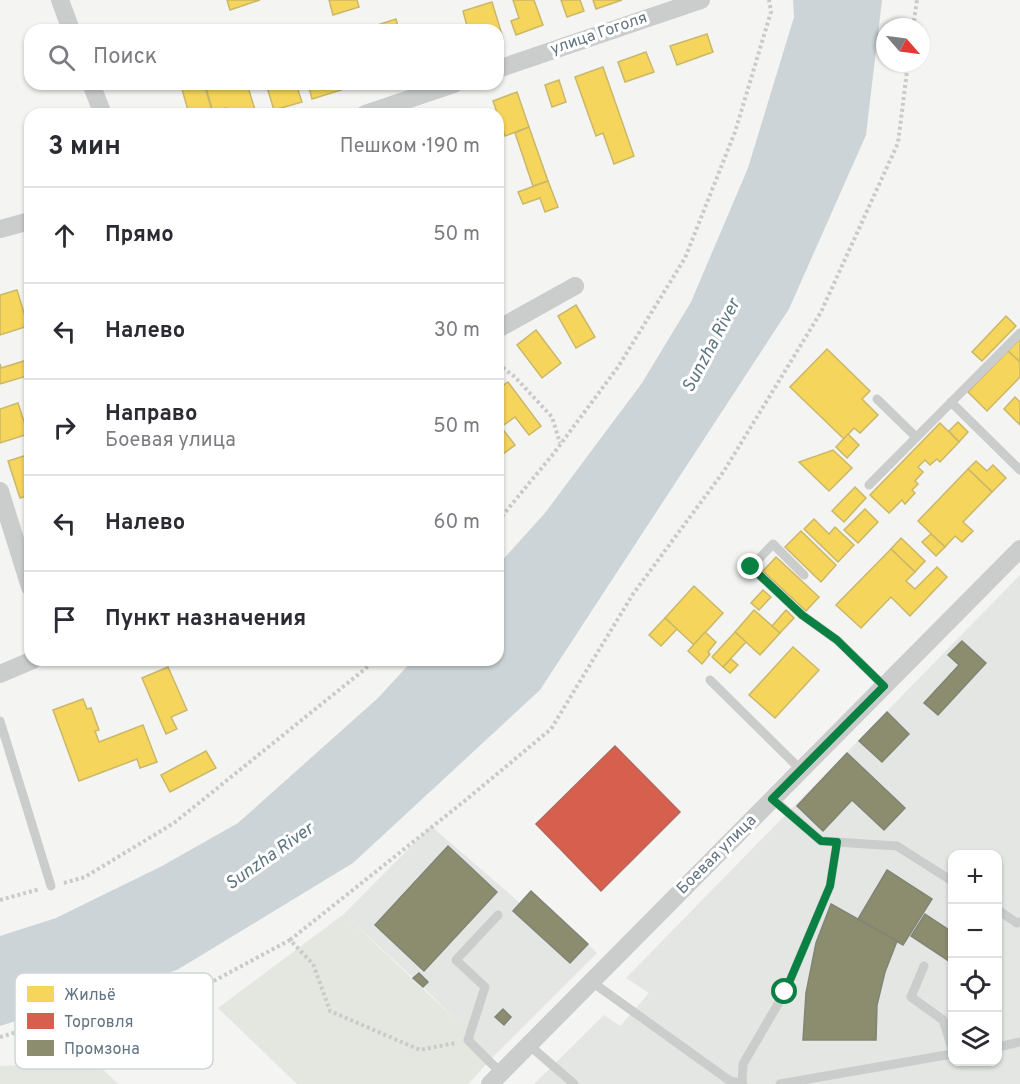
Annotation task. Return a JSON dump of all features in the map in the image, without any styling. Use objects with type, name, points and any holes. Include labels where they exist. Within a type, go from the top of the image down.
[{"type":"street","points":[[60,0],[69,24]]},
{"type":"street","name":"улица Гоголя","points":[[504,67],[701,0]]},
{"type":"street","points":[[94,90],[101,108]]},
{"type":"street","points":[[383,108],[435,90]]},
{"type":"street","points":[[0,229],[24,223]]},
{"type":"street","points":[[504,326],[575,286]]},
{"type":"street","points":[[0,491],[24,568]]},
{"type":"street","name":"Боевая улица","points":[[495,1079],[1020,549]]},
{"type":"street","points":[[0,674],[24,664]]},
{"type":"lane","points":[[869,485],[1020,333]]},
{"type":"lane","points":[[877,399],[916,437]]},
{"type":"lane","points":[[951,402],[1020,470]]},
{"type":"lane","points":[[804,574],[774,544],[751,567],[802,615],[837,640],[884,686]]},
{"type":"lane","points":[[710,680],[801,770]]},
{"type":"lane","points":[[0,721],[51,886]]},
{"type":"lane","points":[[772,799],[821,841],[897,846],[948,879]]},
{"type":"lane","points":[[592,982],[730,1081],[742,1084],[743,1064],[785,992],[830,886],[837,842]]},
{"type":"lane","points":[[1002,913],[1020,922]]},
{"type":"lane","points":[[495,1079],[468,1040],[485,987],[456,960],[498,915]]},
{"type":"lane","points":[[924,966],[911,997],[943,1020],[948,1035]]},
{"type":"lane","points":[[1002,1046],[1020,1042]]},
{"type":"lane","points":[[529,1045],[574,1084]]},
{"type":"lane","points":[[780,1084],[948,1055]]},
{"type":"path","points":[[504,514],[561,444],[618,367],[685,258],[735,132],[771,12],[769,0]]},
{"type":"path","points":[[914,18],[916,0]]},
{"type":"path","points":[[213,981],[290,940],[551,729],[633,594],[724,471],[820,312],[898,143],[908,72]]},
{"type":"path","points":[[504,368],[515,376],[552,417],[561,444]]},
{"type":"path","points":[[0,900],[85,877],[174,823],[368,666]]},
{"type":"path","points":[[290,940],[313,964],[330,1011],[420,1050],[468,1040]]},
{"type":"path","points":[[0,1037],[15,1033]]},
{"type":"shaded area","points":[[1020,575],[1020,1084],[534,1084],[604,1015],[620,1026],[649,993],[626,978]]},
{"type":"shaded area","points":[[431,826],[520,903],[531,891],[597,953],[493,1057],[423,987],[344,914]]},
{"type":"shaded area","points":[[344,914],[459,1023],[465,1023],[478,1036],[479,1042],[493,1057],[468,1084],[297,1084],[218,1008]]},
{"type":"shaded area","points":[[15,1065],[15,1069],[102,1069],[118,1084],[0,1084],[0,1066]]},
{"type":"water","name":"Sunzha River","points":[[793,0],[882,0],[880,18],[876,18],[876,51],[866,135],[789,309],[540,690],[353,863],[177,970],[168,973],[15,973],[15,1021],[0,1026],[0,936],[56,918],[162,866],[238,823],[378,698],[407,666],[504,666],[504,558],[545,513],[642,383],[691,302],[748,168],[794,17]]},
{"type":"building: Жильё","points":[[227,0],[260,0],[230,10]]},
{"type":"building: Жильё","points":[[329,0],[357,0],[359,7],[333,15]]},
{"type":"building: Жильё","points":[[513,0],[534,0],[543,25],[516,35],[511,21],[519,18]]},
{"type":"building: Жильё","points":[[561,0],[580,0],[584,11],[567,17]]},
{"type":"building: Жильё","points":[[593,0],[622,0],[596,9]]},
{"type":"building: Жильё","points":[[492,2],[499,24],[466,24],[463,11]]},
{"type":"building: Жильё","points":[[396,19],[397,24],[380,24]]},
{"type":"building: Жильё","points":[[707,34],[713,52],[677,65],[670,46]]},
{"type":"building: Жильё","points":[[646,52],[654,72],[625,82],[618,62]]},
{"type":"building: Жильё","points":[[603,67],[634,156],[614,164],[603,133],[596,136],[575,77]]},
{"type":"building: Жильё","points":[[559,80],[566,102],[552,107],[545,85]]},
{"type":"building: Жильё","points":[[182,90],[206,90],[211,108],[187,108]]},
{"type":"building: Жильё","points":[[207,90],[249,90],[254,108],[226,108],[212,108]]},
{"type":"building: Жильё","points":[[268,90],[298,90],[302,102],[273,108]]},
{"type":"building: Жильё","points":[[310,90],[341,90],[312,99]]},
{"type":"building: Жильё","points":[[517,92],[529,127],[505,136],[504,108],[495,108],[493,101]]},
{"type":"building: Жильё","points":[[529,127],[548,181],[533,186],[515,133]]},
{"type":"building: Жильё","points":[[548,181],[558,207],[545,212],[540,198],[523,204],[518,192]]},
{"type":"building: Жильё","points":[[17,290],[24,313],[24,327],[0,335],[0,295]]},
{"type":"building: Жильё","points":[[576,305],[595,337],[576,348],[558,316]]},
{"type":"building: Жильё","points":[[1006,316],[1016,326],[982,361],[972,352]]},
{"type":"building: Жильё","points":[[536,330],[561,363],[542,378],[517,345]]},
{"type":"building: Жильё","points":[[1019,340],[1020,342],[1020,362],[1008,351]]},
{"type":"building: Жильё","points":[[827,349],[870,391],[862,399],[878,415],[860,433],[854,428],[844,439],[790,387]]},
{"type":"building: Жильё","points":[[1008,351],[1020,362],[1020,377],[987,411],[968,392]]},
{"type":"building: Жильё","points":[[24,361],[24,377],[0,384],[0,364],[1,368]]},
{"type":"building: Жильё","points":[[508,382],[541,426],[529,435],[515,417],[504,425],[504,385]]},
{"type":"building: Жильё","points":[[1015,397],[1020,402],[1020,425],[1004,409]]},
{"type":"building: Жильё","points":[[18,403],[24,422],[24,435],[0,443],[0,409]]},
{"type":"building: Жильё","points":[[958,422],[968,432],[959,442],[949,431]]},
{"type":"building: Жильё","points":[[940,423],[959,442],[940,462],[937,459],[930,465],[925,460],[918,467],[923,472],[915,481],[918,484],[912,490],[915,493],[905,504],[902,500],[889,513],[870,495]]},
{"type":"building: Жильё","points":[[504,431],[515,445],[504,453]]},
{"type":"building: Жильё","points":[[848,434],[859,445],[847,458],[836,447]]},
{"type":"building: Жильё","points":[[833,450],[852,468],[829,491],[799,462]]},
{"type":"building: Жильё","points":[[24,456],[24,497],[20,498],[8,461]]},
{"type":"building: Жильё","points":[[976,461],[987,471],[993,465],[1006,478],[992,492],[968,469]]},
{"type":"building: Жильё","points":[[968,469],[992,492],[963,522],[973,531],[962,542],[955,536],[945,547],[918,521]]},
{"type":"building: Жильё","points":[[855,487],[866,498],[844,522],[832,511]]},
{"type":"building: Жильё","points":[[865,509],[878,522],[858,543],[844,530]]},
{"type":"building: Жильё","points":[[814,519],[829,534],[835,527],[854,545],[838,562],[804,529]]},
{"type":"building: Жильё","points":[[801,531],[836,565],[821,582],[785,547]]},
{"type":"building: Жильё","points":[[931,534],[945,547],[936,556],[922,542]]},
{"type":"building: Жильё","points":[[901,538],[925,561],[915,572],[891,549]]},
{"type":"building: Жильё","points":[[891,549],[915,572],[906,581],[915,589],[937,567],[947,577],[910,616],[891,597],[861,628],[836,605]]},
{"type":"building: Жильё","points":[[776,557],[819,597],[806,611],[763,571]]},
{"type":"building: Жильё","points":[[694,586],[723,613],[694,645],[665,618]]},
{"type":"building: Жильё","points":[[763,590],[771,597],[759,610],[751,603]]},
{"type":"building: Жильё","points":[[754,610],[780,633],[760,655],[735,632]]},
{"type":"building: Жильё","points":[[786,610],[794,618],[780,633],[772,626]]},
{"type":"building: Жильё","points":[[665,618],[677,629],[661,646],[649,635]]},
{"type":"building: Жильё","points":[[705,632],[716,642],[702,664],[688,651]]},
{"type":"building: Жильё","points":[[735,632],[746,642],[723,667],[712,657]]},
{"type":"building: Жильё","points":[[793,647],[819,670],[775,718],[749,695]]},
{"type":"building: Жильё","points":[[731,659],[738,665],[730,673],[723,667]]},
{"type":"building: Жильё","points":[[168,667],[187,710],[171,717],[177,729],[166,734],[142,678]]},
{"type":"building: Жильё","points":[[83,699],[87,709],[91,708],[99,730],[95,731],[99,742],[143,725],[157,762],[140,768],[137,759],[79,781],[53,710]]},
{"type":"building: Жильё","points":[[206,751],[216,768],[170,792],[161,775]]},
{"type":"building: Торговля","points":[[615,746],[680,812],[601,891],[536,824]]},
{"type":"building: Промзона","points":[[962,641],[986,663],[938,715],[924,703],[959,665],[948,655]]},
{"type":"building: Промзона","points":[[887,712],[909,734],[882,762],[859,741]]},
{"type":"building: Промзона","points":[[847,753],[905,808],[884,830],[852,800],[823,831],[797,806]]},
{"type":"building: Промзона","points":[[448,846],[497,892],[424,971],[375,925]]},
{"type":"building: Промзона","points":[[887,870],[932,899],[903,945],[858,919]]},
{"type":"building: Промзона","points":[[531,891],[588,944],[570,963],[513,911]]},
{"type":"building: Промзона","points":[[831,904],[897,941],[885,972],[877,1005],[876,1040],[803,1040],[806,993],[816,943]]},
{"type":"building: Промзона","points":[[925,914],[948,929],[948,960],[911,936]]},
{"type":"building: Промзона","points":[[419,973],[428,982],[423,987],[413,978]]},
{"type":"building: Промзона","points":[[503,1009],[511,1017],[504,1025],[495,1017]]},
{"type":"route","points":[[751,567],[802,615],[837,640],[884,686],[772,799],[821,841],[837,842],[830,886],[785,992]]}]
